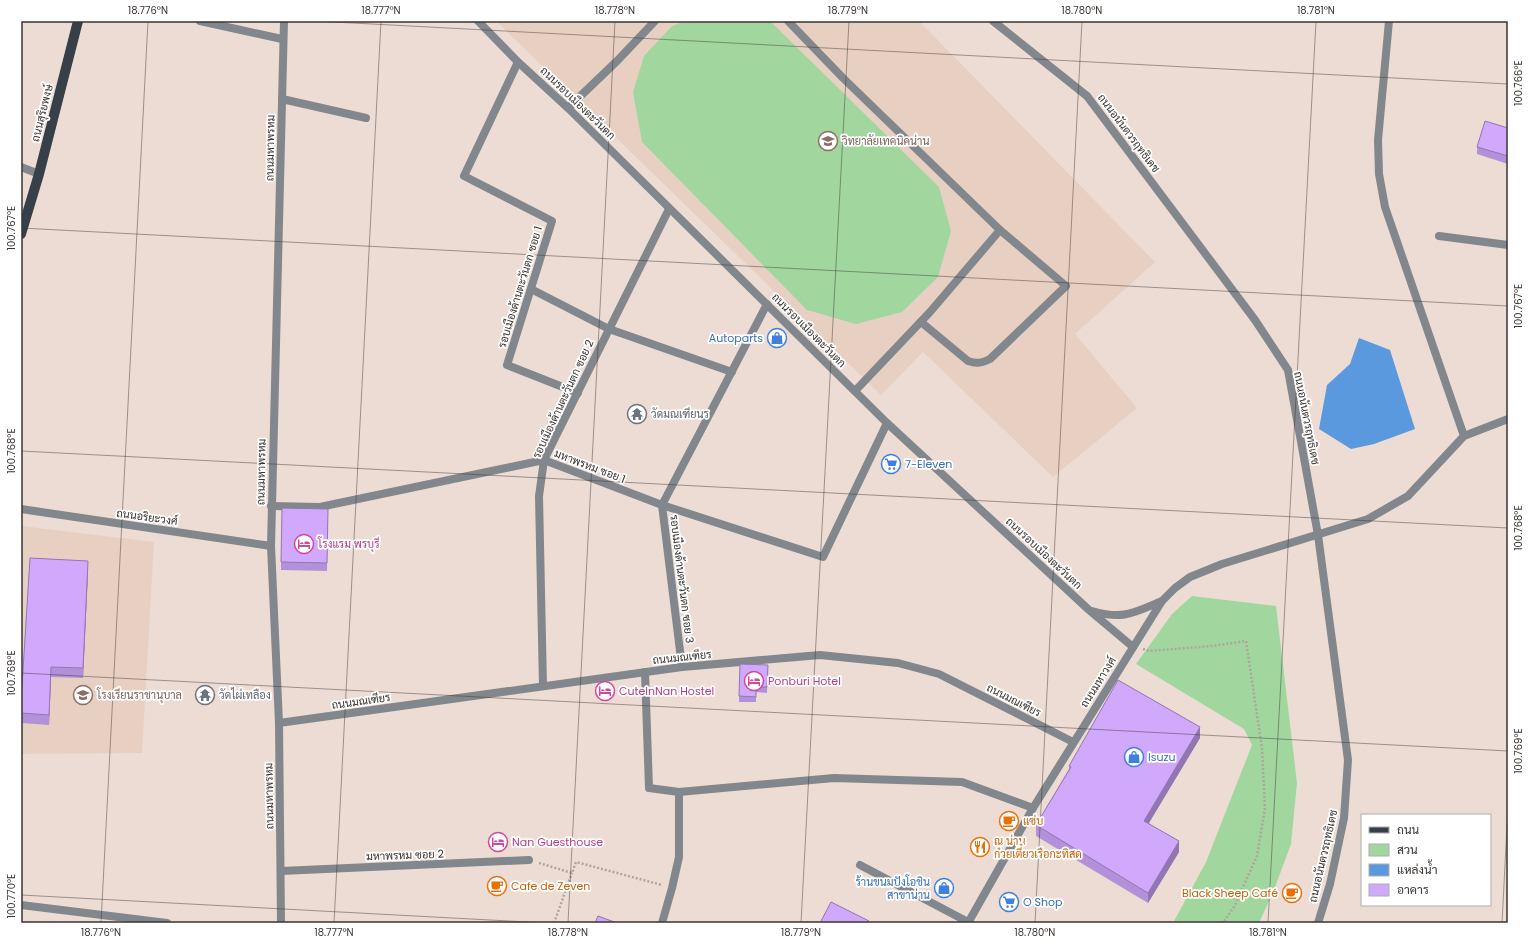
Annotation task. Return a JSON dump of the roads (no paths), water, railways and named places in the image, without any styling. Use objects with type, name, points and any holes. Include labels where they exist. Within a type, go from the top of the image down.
[{"type":"main road","name":"ถนนสุริยพงษ์","points":[[21,234],[39,174],[78,21]]},
{"type":"street","points":[[200,21],[282,39]]},
{"type":"street","name":"ถนนมหาพรหม","points":[[281,923],[279,724],[270,546],[282,99],[282,39],[284,21]]},
{"type":"street","name":"ถนนรอบเมืองตะวันตก","points":[[478,21],[518,62],[568,108],[887,423],[1089,610],[1133,647]]},
{"type":"street","points":[[568,108],[617,61],[655,21]]},
{"type":"street","points":[[788,21],[842,78],[1000,230],[1066,286],[990,359],[982,363],[968,361],[921,322]]},
{"type":"street","name":"ถนนอนันตวรฤทธิเดช","points":[[993,21],[1087,96],[1255,320],[1288,370],[1318,535],[1348,760],[1344,818],[1330,884],[1318,923]]},
{"type":"street","points":[[1389,21],[1378,140],[1379,174],[1384,200],[1464,436],[1508,418]]},
{"type":"street","name":"รอบเมืองด้านตะวันตก ซอย 1","points":[[518,62],[464,176],[552,221],[507,365],[578,393]]},
{"type":"street","points":[[282,99],[366,118]]},
{"type":"street","points":[[21,167],[39,174]]},
{"type":"street","name":"รอบเมืองด้านตะวันตก ซอย 2","points":[[543,686],[539,496],[544,460],[669,209]]},
{"type":"street","points":[[855,391],[921,322],[1000,230]]},
{"type":"street","points":[[1439,236],[1508,245]]},
{"type":"street","points":[[531,289],[609,329],[732,372]]},
{"type":"street","name":"รอบเมืองด้านตะวันตก ซอย 3","points":[[682,667],[662,505],[767,304]]},
{"type":"street","name":"มหาพรหม ซอย 1","points":[[271,506],[320,507],[544,460],[662,505],[823,557],[887,423]]},
{"type":"street","name":"ถนนมหาวงศ์","points":[[968,923],[1033,808],[1073,742],[1162,601],[1175,588],[1197,574],[1222,564],[1368,519],[1408,496],[1464,436]]},
{"type":"street","name":"ถนนอริยะวงศ์","points":[[21,509],[270,546]]},
{"type":"street","points":[[1089,610],[1106,615],[1120,616],[1134,613],[1162,601]]},
{"type":"street","name":"ถนนมณเฑียร","points":[[279,724],[682,667],[820,655],[898,663],[939,674],[1073,742]]},
{"type":"street","points":[[645,672],[649,788],[679,792],[834,778],[962,782],[1033,808]]},
{"type":"street","points":[[662,923],[679,857],[679,792]]},
{"type":"street","name":"มหาพรหม ซอย 2","points":[[281,871],[529,860]]},
{"type":"street","points":[[860,865],[968,923]]},
{"type":"street","points":[[21,905],[168,923]]},
{"type":"water","points":[[1359,338],[1390,350],[1415,429],[1374,444],[1351,449],[1319,429],[1327,385],[1350,364]]},
{"type":"place","name":"วิทยาลัยเทคนิคน่าน","points":[[828,141]]},
{"type":"place","name":"Autoparts","points":[[777,338]]},
{"type":"place","name":"วัดมณเฑียนร","points":[[637,414]]},
{"type":"place","name":"7-Eleven","points":[[891,464]]},
{"type":"place","name":"โรงแรม พรบุรี","points":[[304,544]]},
{"type":"place","name":"Ponburi Hotel","points":[[754,681]]},
{"type":"place","name":"CuteInNan Hostel","points":[[605,691]]},
{"type":"place","name":"โรงเรียนราชานุบาล","points":[[83,695]]},
{"type":"place","name":"วัดไผ่เทลือง","points":[[205,695]]},
{"type":"place","name":"Isuzu","points":[[1134,757]]},
{"type":"place","name":"แซ่บ","points":[[1009,821]]},
{"type":"place","name":"Nan Guesthouse","points":[[498,842]]},
{"type":"place","name":"ณ น่าน ก๋วยเตี๋ยวเรือกะทิสด","points":[[980,847]]},
{"type":"place","name":"Cafe de Zeven","points":[[497,886]]},
{"type":"place","name":"ร้านขนมปังโอชิน สาขาน่าน","points":[[944,888]]},
{"type":"place","name":"Black Sheep Café","points":[[1292,893]]},
{"type":"place","name":"O Shop","points":[[1009,902]]}]
